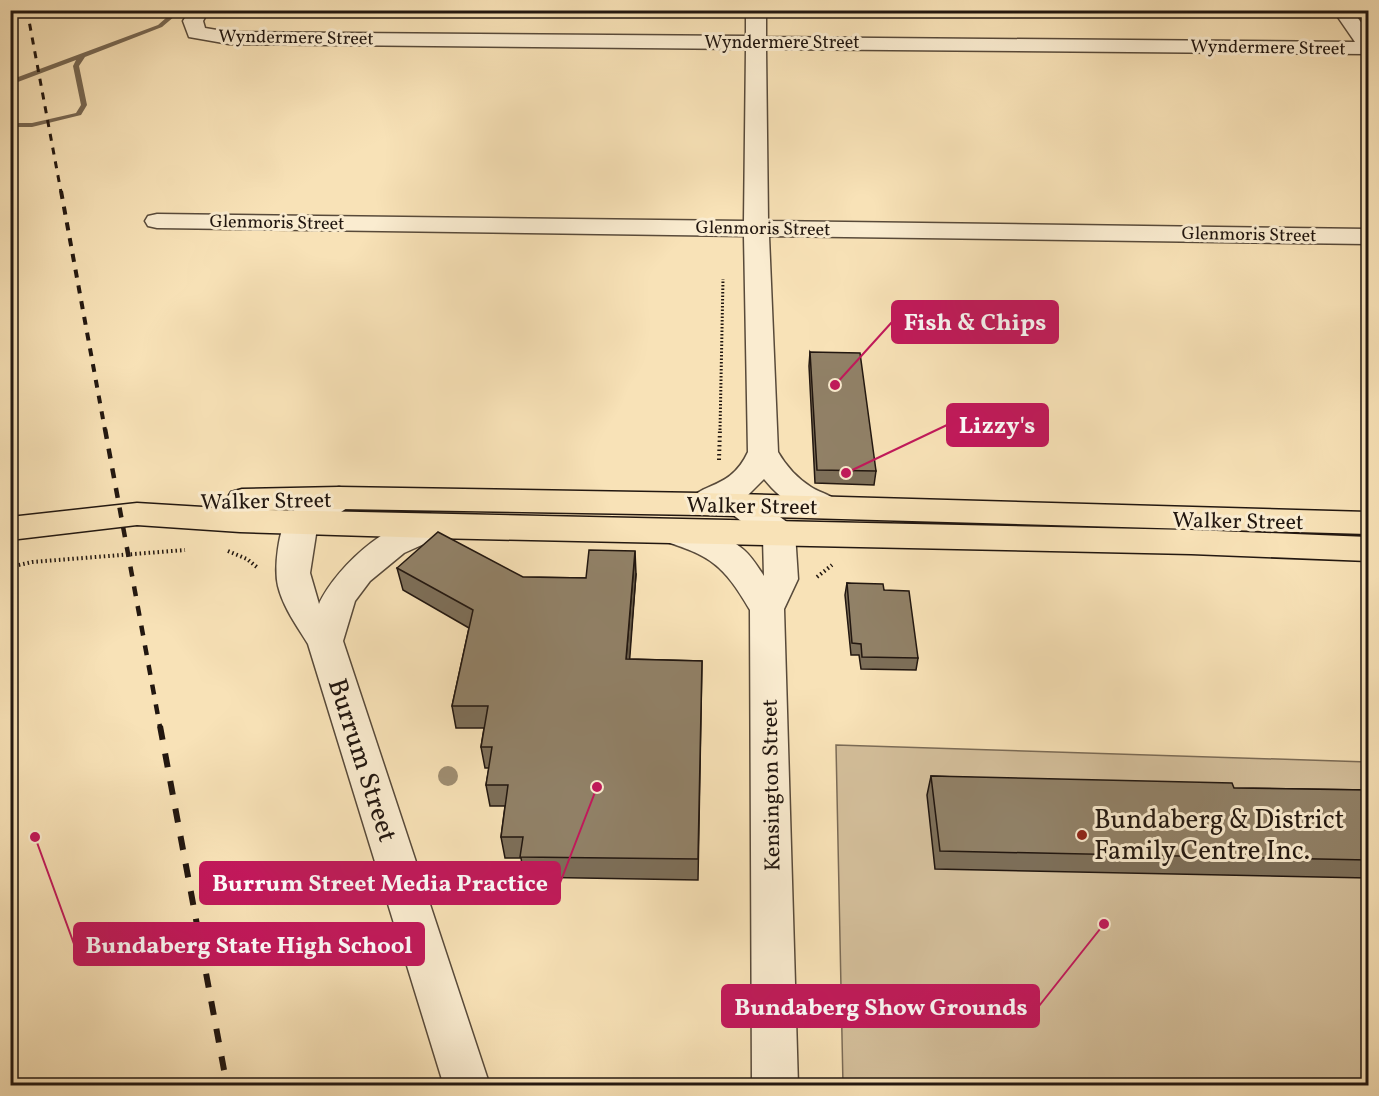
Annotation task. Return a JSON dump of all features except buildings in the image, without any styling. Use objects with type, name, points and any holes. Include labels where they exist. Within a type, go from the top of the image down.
[{"type":"main road","name":"Walker Street","points":[[10,530],[137,514],[191,501],[339,498],[826,507],[1368,523]]},
{"type":"main road","name":"Walker Street","points":[[137,514],[433,527],[1191,542],[1368,549]]},
{"type":"street","name":"Wyndermere Street","points":[[200,10],[193,21],[196,33],[229,39],[1368,47]]},
{"type":"street","points":[[700,504],[735,490],[754,475],[763,452],[756,228],[756,10]]},
{"type":"street","points":[[1344,13],[1368,16]]},
{"type":"street","points":[[1344,13],[1368,47]]},
{"type":"street","name":"Glenmoris Street","points":[[157,221],[1368,236]]},
{"type":"street","points":[[763,452],[775,476],[801,495],[826,507]]},
{"type":"street","points":[[302,522],[339,498]]},
{"type":"street","points":[[743,506],[779,533]]},
{"type":"street","name":"Burrum Street","points":[[302,522],[293,554],[294,587],[298,601],[326,641],[467,1086]]},
{"type":"street","points":[[326,641],[339,597],[364,565],[404,537],[433,527]]},
{"type":"street","points":[[673,531],[717,546],[728,553],[743,569],[767,609]]},
{"type":"street","name":"Kensington Street","points":[[775,1086],[767,609],[781,579],[779,533]]},
{"type":"path","points":[[719,463],[723,277]]},
{"type":"path","points":[[10,567],[32,562],[95,559],[195,549]]},
{"type":"shaded area","points":[[836,745],[1368,762],[1368,1085],[843,1085]]},
{"type":"waterway","points":[[83,55],[160,26],[179,10]]},
{"type":"waterway","points":[[10,83],[83,55]]},
{"type":"waterway","points":[[10,125],[32,125],[79,114],[84,105],[76,66],[83,55]]},
{"type":"railway","points":[[27,10],[61,192]]},
{"type":"railway","points":[[61,191],[105,430]]},
{"type":"railway","points":[[105,429],[160,727]]},
{"type":"railway","points":[[160,726],[227,1086]]},
{"type":"place","name":"Fish & Chips","points":[[835,385]]},
{"type":"place","name":"Lizzy's","points":[[846,473]]},
{"type":"place","name":"Burrum Street Media Practice","points":[[597,787]]},
{"type":"place","name":"Bundaberg & District Family Centre Inc.","points":[[1082,835]]},
{"type":"place","name":"Bundaberg State High School","points":[[35,837]]},
{"type":"place","name":"Bundaberg Show Grounds","points":[[1104,924]]}]
